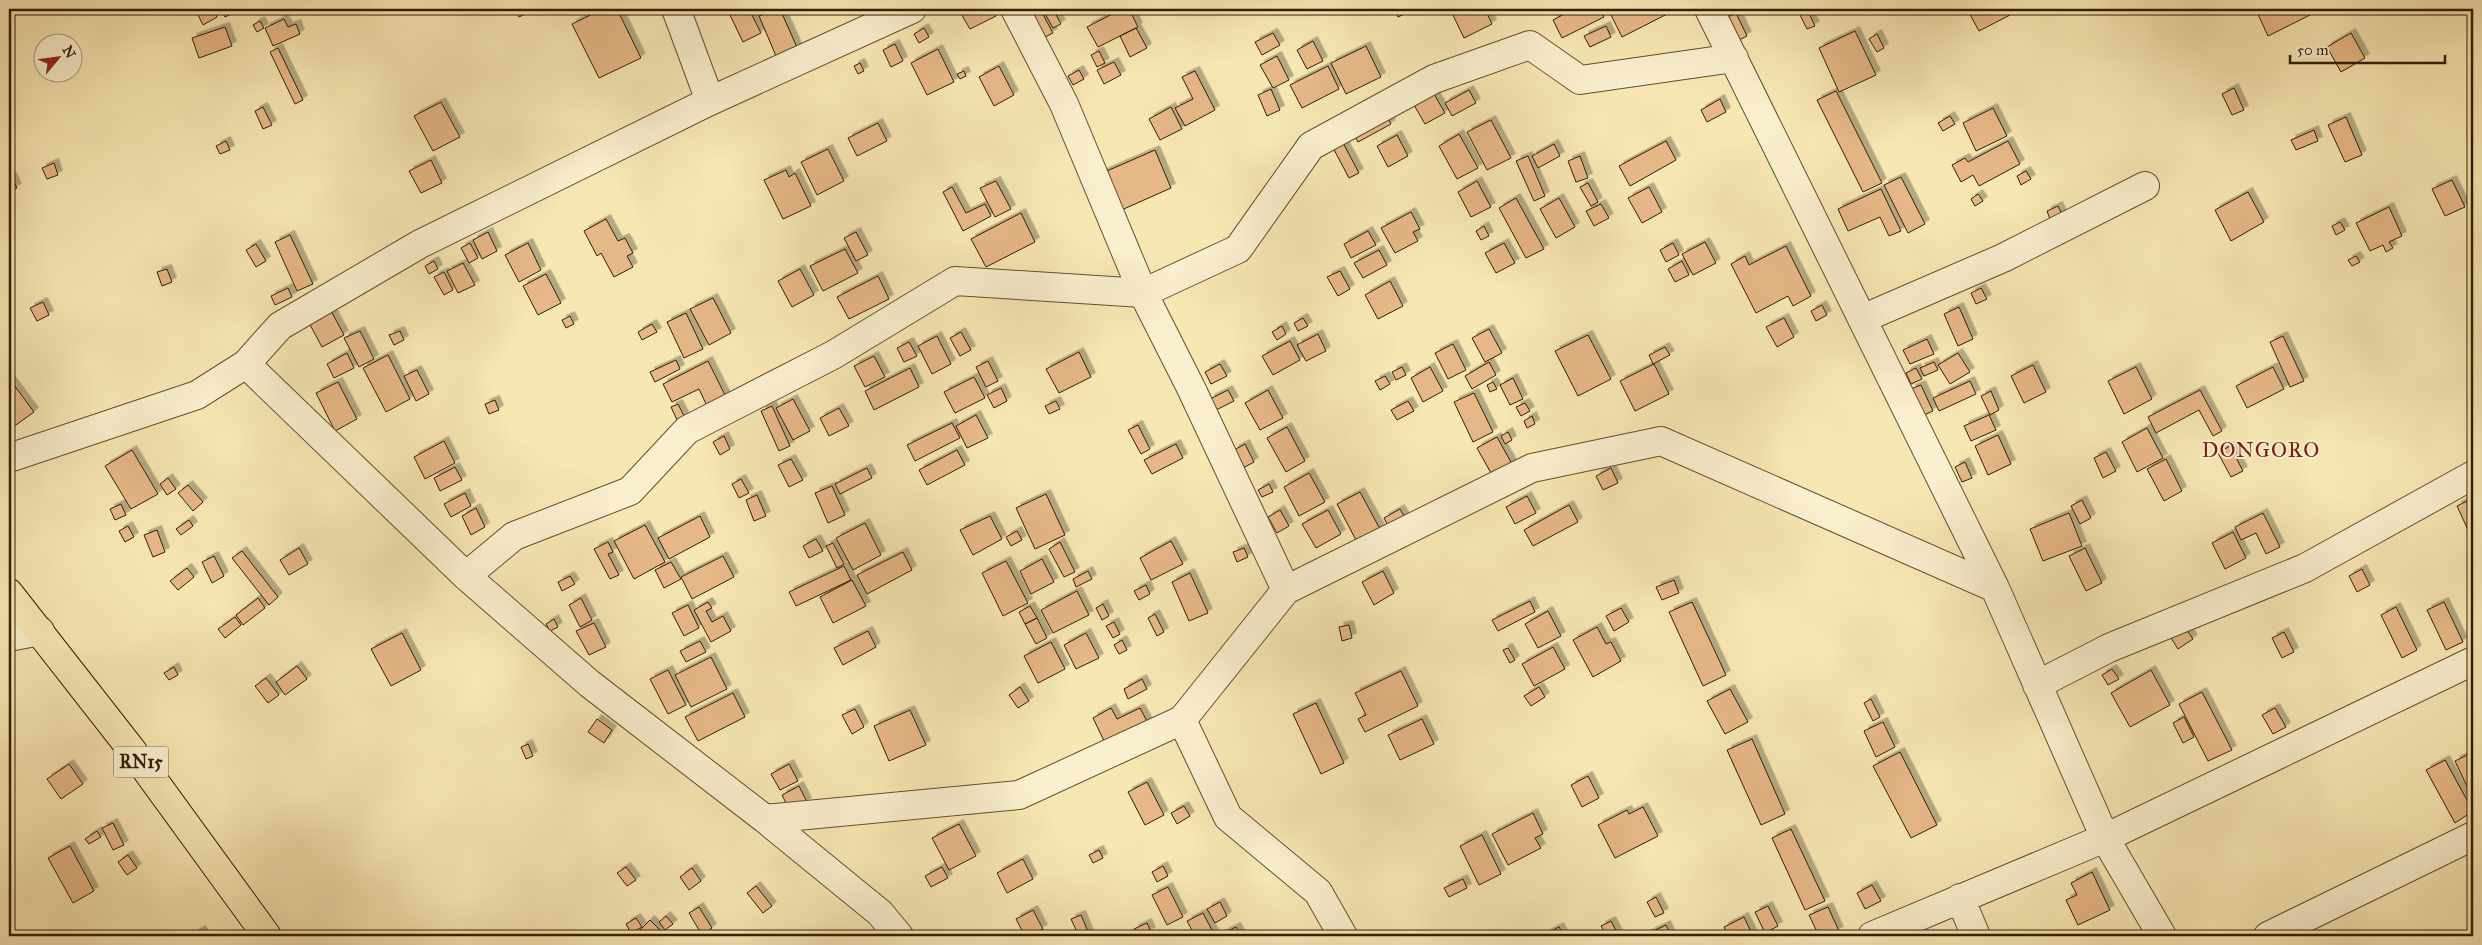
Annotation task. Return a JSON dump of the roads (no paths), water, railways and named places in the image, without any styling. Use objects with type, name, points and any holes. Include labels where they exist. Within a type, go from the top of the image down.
[{"type":"main road","name":"RN15","points":[[9,593],[131,749],[267,936]]},
{"type":"street","points":[[676,9],[710,101]]},
{"type":"street","points":[[9,458],[198,395],[246,364],[280,326],[420,244],[710,101],[912,9]]},
{"type":"street","points":[[1015,9],[1064,104],[1143,293],[1191,388],[1286,590]]},
{"type":"street","points":[[1709,9],[1995,588],[2105,838],[2162,936]]},
{"type":"street","points":[[466,576],[514,536],[630,491],[687,430],[833,355],[955,281],[1143,293],[1238,249],[1311,146],[1434,79],[1530,45],[1580,80],[1734,58]]},
{"type":"street","points":[[1862,319],[2002,258],[2145,186]]},
{"type":"street","points":[[246,364],[466,576],[590,684],[765,819],[880,913],[899,936]]},
{"type":"street","points":[[765,819],[1019,795],[1182,720],[1286,590],[1532,468],[1661,441],[1995,588]]},
{"type":"street","points":[[2037,684],[2109,648],[2305,568],[2473,475]]},
{"type":"street","points":[[9,637],[40,631]]},
{"type":"street","points":[[1872,936],[2105,838],[2473,661]]},
{"type":"street","points":[[1182,720],[1228,817],[1318,892],[1343,936]]},
{"type":"street","points":[[2268,936],[2473,836]]},
{"type":"street","points":[[1960,898],[1976,936]]},
{"type":"district","name":"DONGORO","points":[[2261,450]]}]
